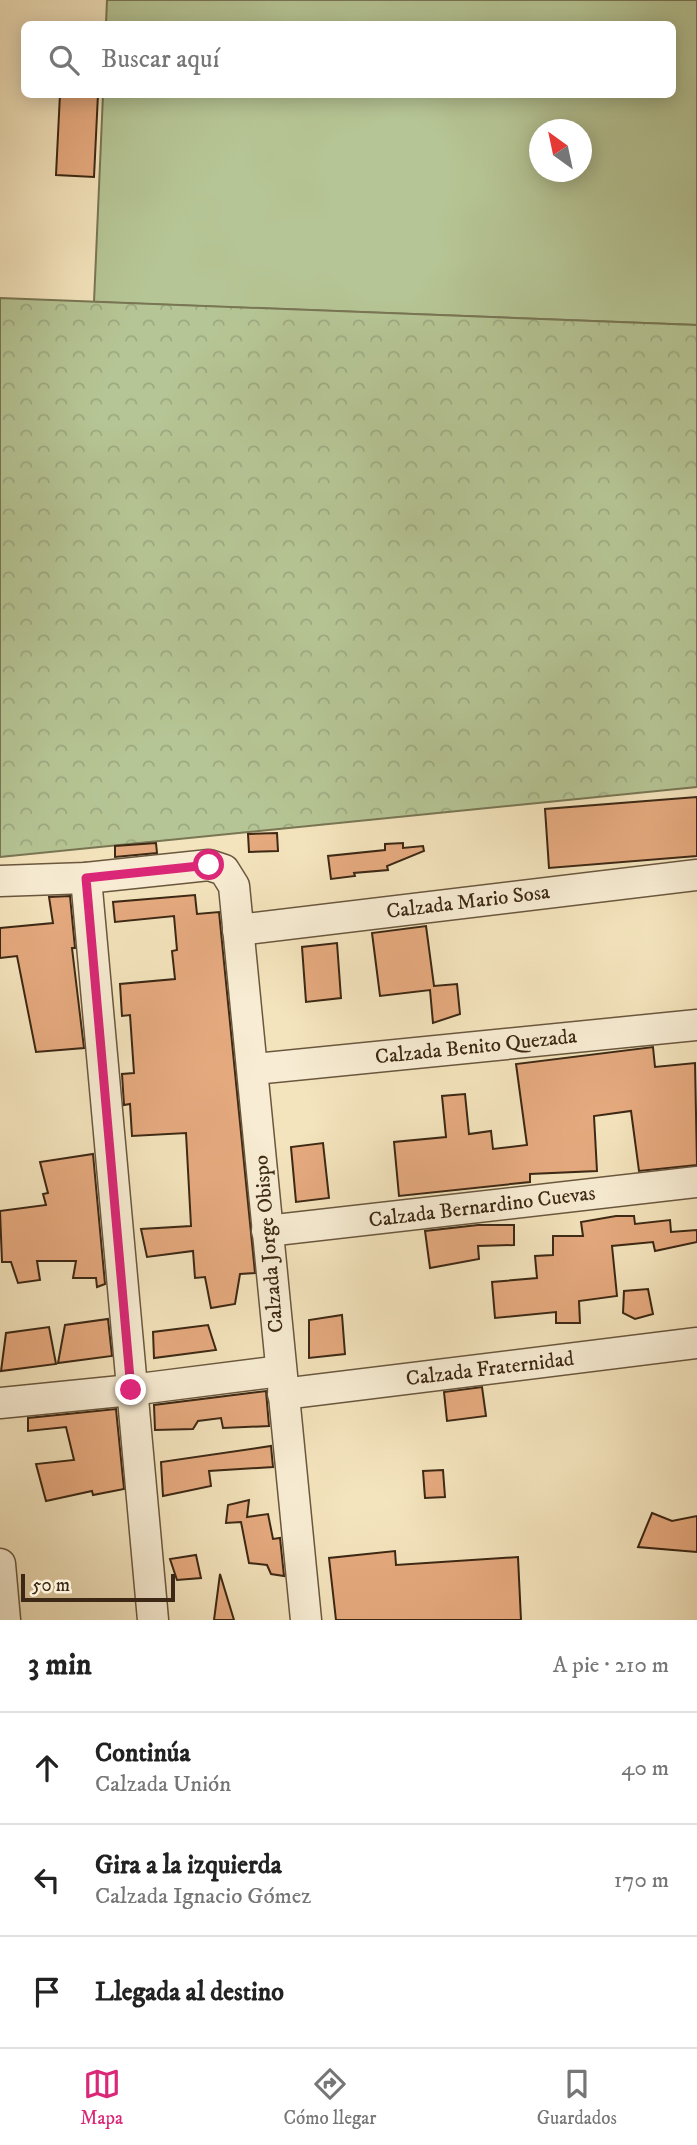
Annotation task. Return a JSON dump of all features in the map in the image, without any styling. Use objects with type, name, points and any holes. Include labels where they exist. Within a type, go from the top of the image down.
[{"type":"street","name":"Calzada Jorge Obispo","points":[[86,878],[209,865],[224,870],[234,886],[306,1620]]},
{"type":"street","name":"Calzada Mario Sosa","points":[[239,930],[697,875]]},
{"type":"street","points":[[0,881],[86,878],[153,1620]]},
{"type":"street","name":"Calzada Benito Quezada","points":[[254,1069],[697,1025]]},
{"type":"street","name":"Calzada Bernardino Cuevas","points":[[267,1231],[697,1182]]},
{"type":"street","name":"Calzada Fraternidad","points":[[0,1403],[131,1390],[282,1383],[697,1343]]},
{"type":"street","points":[[0,1564],[5,1620]]},
{"type":"green space","points":[[107,0],[697,0],[697,325],[94,302],[103,98],[676,98],[676,21],[106,21]]},
{"type":"green space","points":[[0,298],[697,325],[697,787],[0,857]]},
{"type":"building","points":[[60,98],[98,98],[94,177],[56,175]]},
{"type":"building","points":[[697,797],[697,856],[549,868],[545,809]]},
{"type":"building","points":[[277,833],[278,851],[249,852],[248,834]]},
{"type":"building","points":[[156,843],[157,853],[115,857],[115,846]]},
{"type":"building","points":[[403,843],[403,848],[423,846],[424,851],[387,866],[388,870],[354,873],[355,876],[331,879],[328,856],[385,850],[385,844]]},
{"type":"building","points":[[195,895],[197,914],[219,912],[255,1273],[240,1274],[235,1304],[211,1308],[205,1277],[195,1278],[193,1251],[147,1257],[141,1229],[191,1226],[186,1133],[132,1136],[130,1104],[124,1105],[122,1074],[134,1073],[130,1015],[122,1016],[120,984],[175,979],[172,951],[177,950],[174,916],[115,922],[113,902]]},
{"type":"building","points":[[70,896],[75,948],[72,948],[84,1048],[36,1052],[17,956],[0,958],[0,928],[53,923],[49,897]]},
{"type":"building","points":[[426,926],[434,986],[457,984],[460,1014],[433,1023],[430,990],[380,996],[372,933]]},
{"type":"building","points":[[337,943],[341,998],[306,1002],[302,947]]},
{"type":"building","points":[[653,1047],[655,1067],[695,1063],[697,1165],[639,1171],[631,1111],[594,1116],[597,1171],[530,1174],[530,1182],[399,1196],[394,1142],[446,1137],[442,1096],[465,1094],[469,1134],[491,1131],[493,1149],[527,1145],[516,1064]]},
{"type":"building","points":[[323,1143],[329,1198],[296,1202],[291,1147]]},
{"type":"building","points":[[93,1154],[105,1284],[97,1287],[96,1278],[73,1278],[76,1261],[37,1261],[40,1280],[18,1283],[11,1262],[2,1262],[0,1211],[46,1205],[43,1194],[48,1193],[40,1162]]},
{"type":"building","points":[[634,1216],[635,1224],[670,1220],[671,1232],[697,1230],[697,1242],[655,1251],[653,1242],[612,1246],[617,1296],[579,1301],[580,1323],[556,1323],[556,1312],[495,1318],[492,1282],[537,1278],[535,1256],[553,1255],[553,1236],[583,1236],[581,1222]]},
{"type":"building","points":[[478,1225],[514,1225],[514,1245],[478,1246],[479,1259],[430,1268],[425,1231]]},
{"type":"building","points":[[648,1289],[653,1314],[635,1319],[623,1313],[624,1291]]},
{"type":"building","points":[[342,1315],[345,1354],[309,1358],[309,1320]]},
{"type":"building","points":[[108,1319],[112,1356],[58,1363],[65,1325]]},
{"type":"building","points":[[208,1325],[216,1350],[154,1358],[153,1332]]},
{"type":"building","points":[[49,1327],[56,1364],[1,1371],[6,1333]]},
{"type":"building","points":[[482,1387],[486,1416],[447,1421],[444,1392]]},
{"type":"building","points":[[266,1391],[269,1426],[223,1428],[221,1418],[198,1421],[193,1429],[155,1430],[154,1405]]},
{"type":"building","points":[[116,1409],[124,1489],[93,1495],[92,1491],[46,1501],[36,1464],[74,1460],[66,1427],[28,1431],[28,1418]]},
{"type":"building","points":[[271,1446],[273,1467],[209,1471],[211,1486],[163,1496],[161,1462]]},
{"type":"building","points":[[443,1470],[445,1497],[425,1498],[423,1471]]},
{"type":"building","points":[[249,1500],[247,1517],[268,1514],[273,1539],[280,1538],[284,1576],[271,1574],[267,1565],[249,1563],[241,1522],[226,1523],[228,1505]]},
{"type":"building","points":[[652,1513],[672,1521],[697,1516],[697,1552],[638,1547]]},
{"type":"building","points":[[395,1551],[396,1565],[518,1557],[521,1620],[336,1620],[329,1558]]},
{"type":"building","points":[[196,1555],[201,1578],[177,1580],[170,1559]]},
{"type":"building","points":[[220,1574],[234,1620],[214,1620]]},
{"type":"route","points":[[131,1390],[86,878],[209,865]]}]
